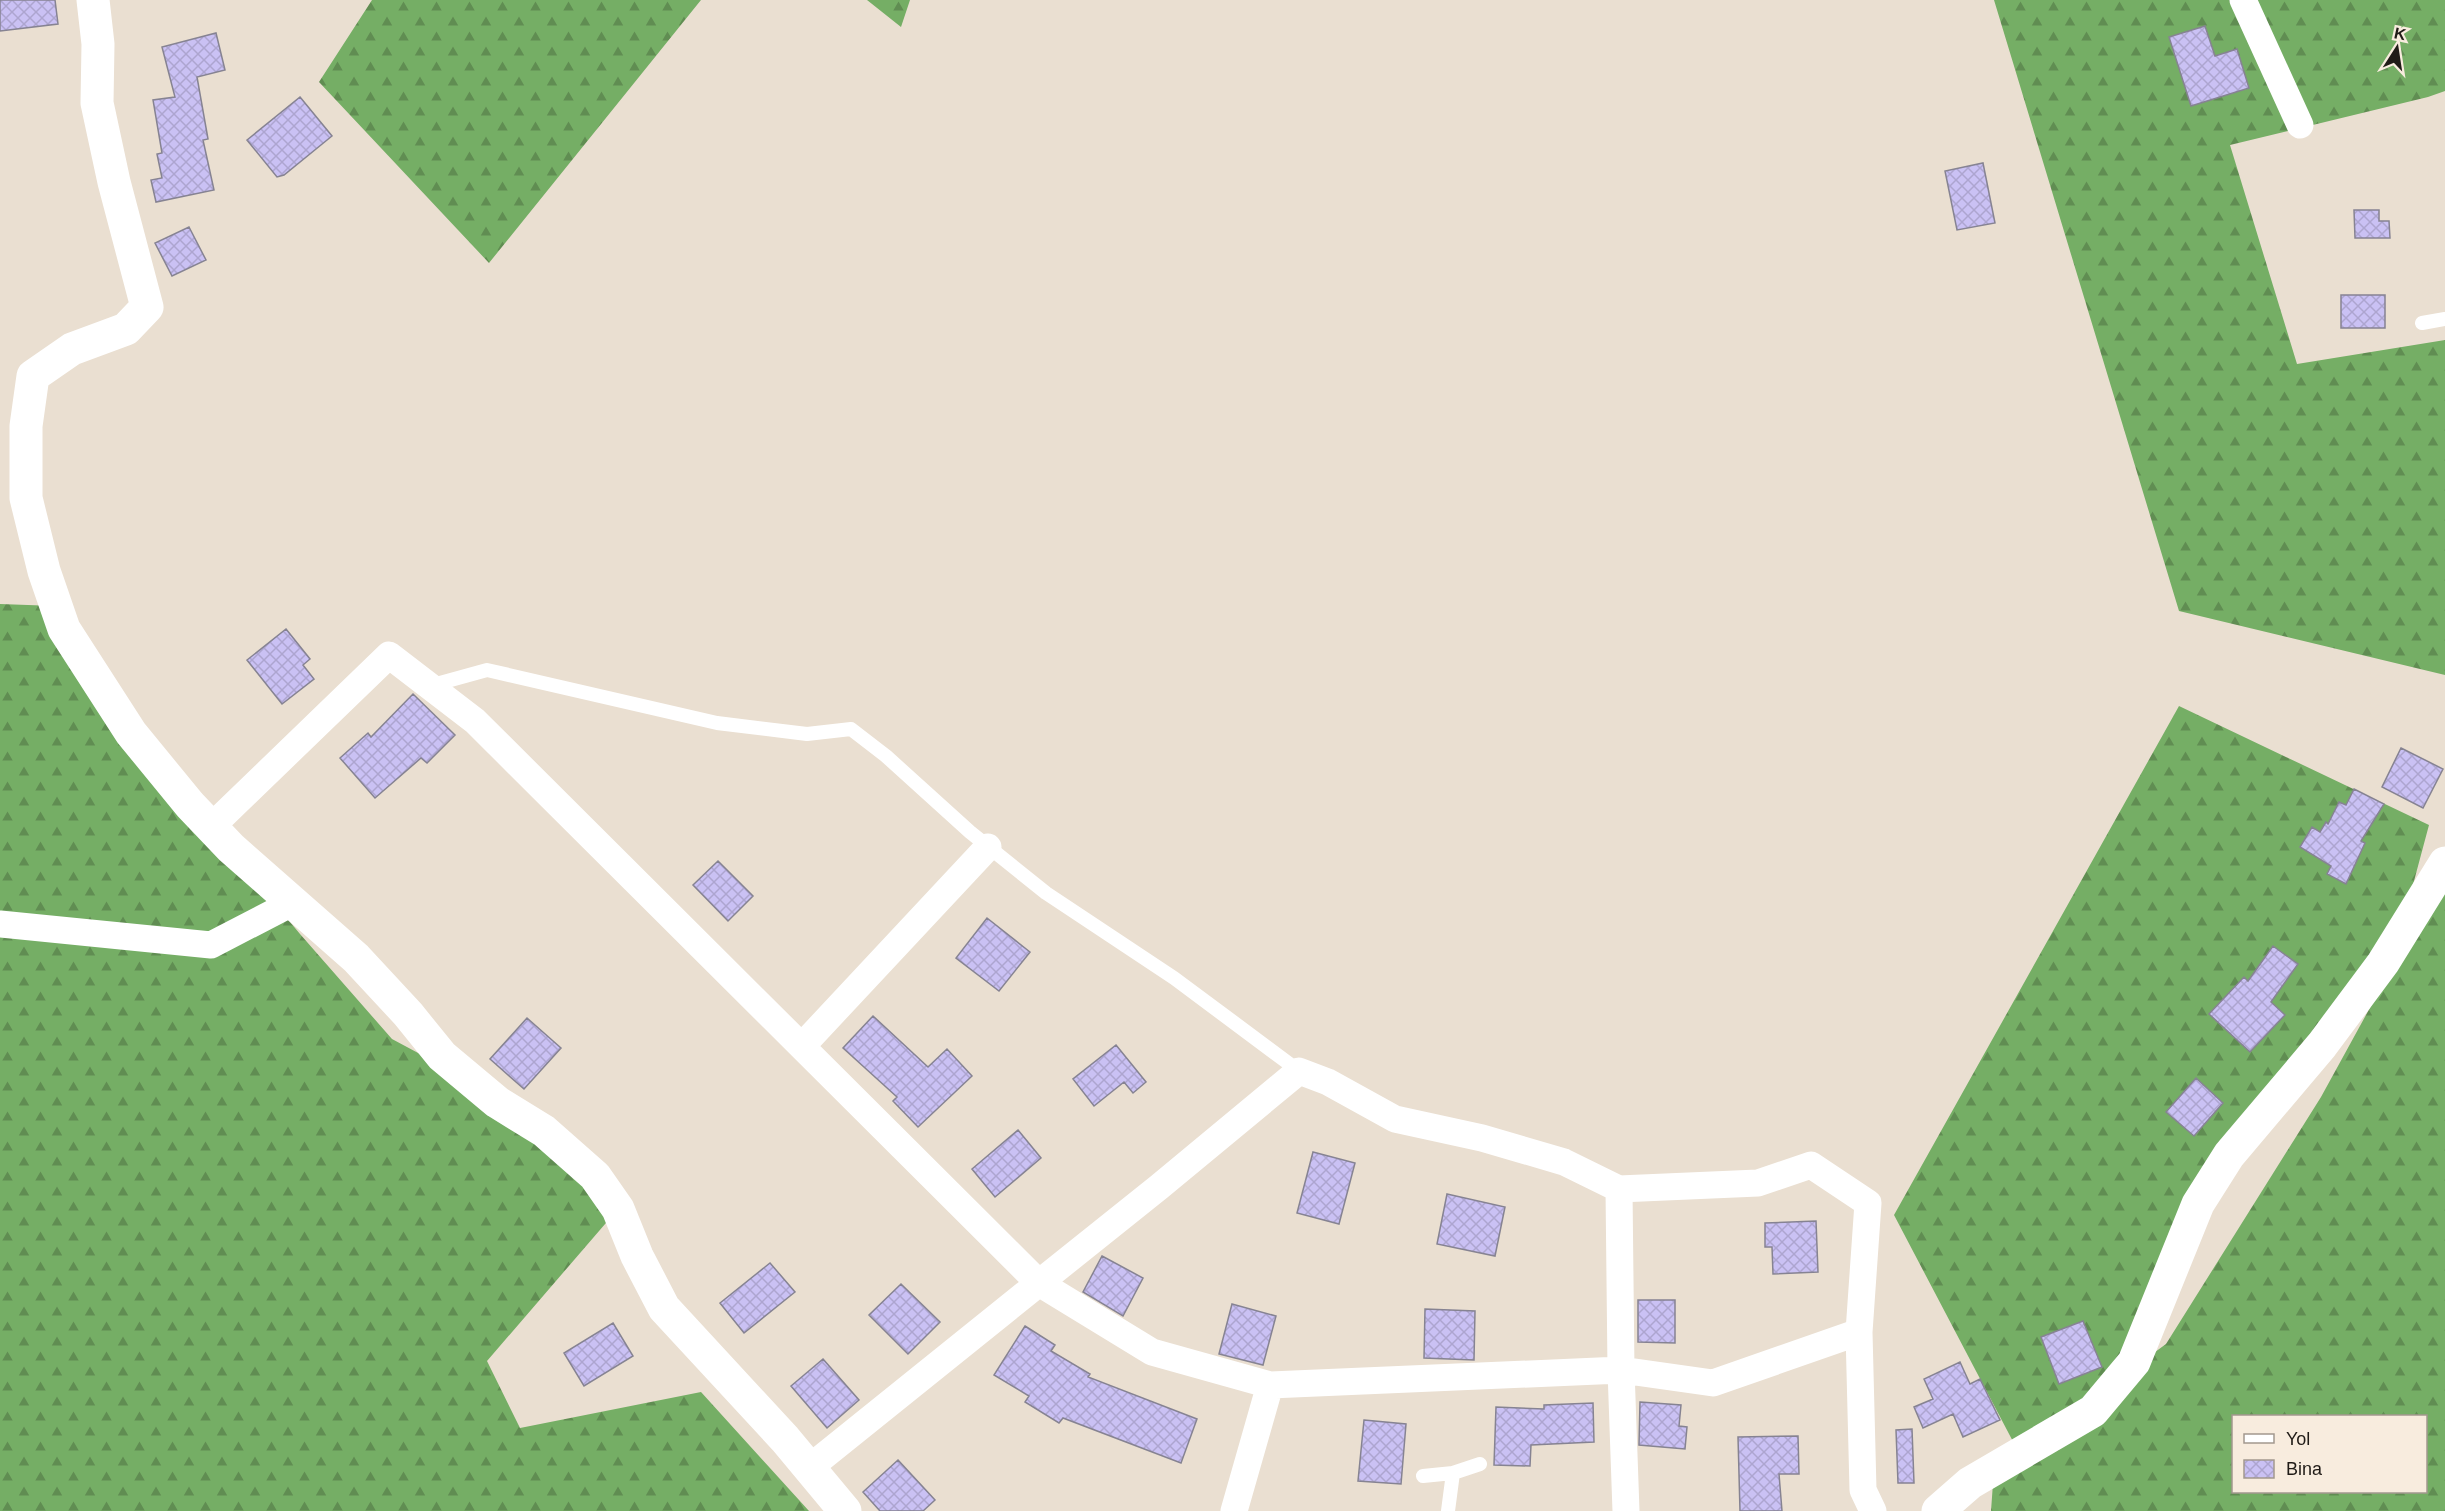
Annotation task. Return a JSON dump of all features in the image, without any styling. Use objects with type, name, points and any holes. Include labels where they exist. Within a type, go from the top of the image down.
[{"type":"street","points":[[93,0],[98,44],[97,103],[114,182],[147,307],[126,329],[72,349],[33,376],[26,426],[26,498],[44,571],[64,629],[131,733],[231,848],[356,958],[408,1014],[442,1056],[497,1102],[544,1131],[595,1176],[618,1209],[637,1256],[664,1308],[785,1439],[845,1511]]},
{"type":"street","points":[[2243,0],[2300,125]]},
{"type":"street","points":[[211,827],[389,655],[475,721],[1039,1283],[1152,1352],[1269,1384],[1621,1370],[1713,1383],[1858,1332]]},
{"type":"street","points":[[802,1046],[988,847]]},
{"type":"street","points":[[1938,1511],[1970,1483],[2093,1410],[2134,1362],[2198,1204],[2229,1155],[2322,1046],[2383,963],[2445,863]]},
{"type":"street","points":[[0,924],[211,945],[292,903]]},
{"type":"street","points":[[809,1468],[1299,1071],[1328,1082],[1395,1119],[1482,1138],[1554,1159],[1619,1189],[1758,1183],[1811,1165],[1868,1203],[1858,1332],[1863,1490],[1873,1511]]},
{"type":"street","points":[[1619,1189],[1621,1370],[1626,1511]]},
{"type":"street","points":[[1234,1511],[1269,1384]]},
{"type":"lane","points":[[2422,323],[2445,319]]},
{"type":"lane","points":[[429,686],[487,670],[717,723],[807,734],[851,729],[886,756],[988,847],[1046,893],[1174,978],[1299,1071]]},
{"type":"lane","points":[[1423,1476],[1453,1473],[1480,1464]]},
{"type":"lane","points":[[1448,1511],[1453,1473]]},
{"type":"green space","points":[[372,0],[701,0],[489,263],[319,82]]},
{"type":"green space","points":[[867,0],[910,0],[901,27]]},
{"type":"green space","points":[[1994,0],[2445,0],[2445,91],[2230,145],[2297,364],[2445,340],[2445,675],[2179,611]]},
{"type":"green space","points":[[0,604],[56,606],[211,827],[392,1039],[476,1084],[618,1209],[487,1361],[520,1428],[701,1392],[809,1511],[0,1511]]},
{"type":"green space","points":[[2179,706],[2429,825],[2399,937],[2213,1179],[2134,1362],[2080,1407],[2166,1344],[2321,1097],[2445,871],[2445,1511],[1991,1511],[1994,1469],[2018,1451],[1894,1215]]},
{"type":"building","points":[[0,0],[55,0],[58,24],[0,31]]},
{"type":"building","points":[[2205,26],[2215,56],[2237,49],[2249,88],[2191,106],[2169,37]]},
{"type":"building","points":[[216,33],[225,70],[197,77],[208,139],[203,140],[214,190],[156,202],[151,180],[162,178],[157,154],[162,153],[153,100],[175,97],[162,47]]},
{"type":"building","points":[[300,97],[332,136],[284,175],[277,177],[247,140]]},
{"type":"building","points":[[1983,163],[1995,223],[1957,230],[1945,171]]},
{"type":"building","points":[[2354,210],[2379,210],[2379,221],[2389,221],[2390,238],[2355,238]]},
{"type":"building","points":[[189,227],[206,260],[172,276],[155,243]]},
{"type":"building","points":[[2341,295],[2385,295],[2385,328],[2341,328]]},
{"type":"building","points":[[286,629],[310,659],[303,665],[314,679],[282,704],[247,660]]},
{"type":"building","points":[[413,694],[455,735],[427,763],[421,758],[375,798],[340,758],[368,733],[371,737]]},
{"type":"building","points":[[2401,748],[2443,769],[2423,808],[2382,787]]},
{"type":"building","points":[[2354,789],[2384,804],[2361,841],[2365,843],[2346,884],[2327,874],[2331,866],[2300,847],[2312,827],[2320,832],[2326,822],[2328,824],[2339,802],[2346,805]]},
{"type":"building","points":[[718,861],[753,896],[728,921],[693,885]]},
{"type":"building","points":[[987,918],[1030,952],[999,991],[956,958]]},
{"type":"building","points":[[2273,946],[2298,964],[2271,1002],[2285,1015],[2250,1052],[2209,1014],[2244,977],[2248,981]]},
{"type":"building","points":[[873,1016],[928,1067],[947,1049],[972,1076],[918,1127],[893,1101],[897,1097],[843,1048]]},
{"type":"building","points":[[527,1018],[561,1048],[524,1089],[490,1059]]},
{"type":"building","points":[[1116,1045],[1146,1082],[1133,1093],[1124,1082],[1094,1106],[1073,1079]]},
{"type":"building","points":[[2196,1078],[2223,1103],[2194,1136],[2166,1112]]},
{"type":"building","points":[[1018,1130],[1041,1158],[995,1197],[972,1169]]},
{"type":"building","points":[[1313,1152],[1355,1163],[1339,1224],[1297,1213]]},
{"type":"building","points":[[1447,1194],[1505,1207],[1495,1256],[1437,1244]]},
{"type":"building","points":[[1816,1221],[1818,1272],[1773,1274],[1772,1247],[1765,1247],[1765,1223]]},
{"type":"building","points":[[1102,1256],[1143,1278],[1123,1316],[1083,1292]]},
{"type":"building","points":[[770,1263],[795,1292],[744,1333],[720,1303]]},
{"type":"building","points":[[901,1284],[940,1322],[908,1354],[869,1315]]},
{"type":"building","points":[[1638,1300],[1675,1300],[1675,1343],[1638,1342]]},
{"type":"building","points":[[1232,1304],[1276,1316],[1263,1365],[1219,1354]]},
{"type":"building","points":[[1425,1309],[1475,1311],[1474,1360],[1424,1358]]},
{"type":"building","points":[[2083,1321],[2102,1367],[2059,1384],[2041,1337]]},
{"type":"building","points":[[613,1323],[633,1356],[584,1386],[564,1353]]},
{"type":"building","points":[[1025,1326],[1055,1345],[1051,1351],[1090,1374],[1088,1377],[1197,1419],[1181,1463],[1063,1418],[1059,1423],[1025,1402],[1029,1396],[994,1375]]},
{"type":"building","points":[[823,1359],[859,1400],[827,1428],[791,1386]]},
{"type":"building","points":[[1960,1362],[1970,1384],[1980,1379],[2000,1420],[1963,1437],[1953,1414],[1923,1428],[1914,1407],[1933,1399],[1924,1379]]},
{"type":"building","points":[[1640,1402],[1681,1405],[1679,1426],[1687,1427],[1685,1449],[1639,1445]]},
{"type":"building","points":[[1593,1403],[1594,1442],[1531,1445],[1530,1466],[1494,1465],[1496,1407],[1544,1409],[1544,1405]]},
{"type":"building","points":[[1364,1420],[1406,1424],[1401,1484],[1358,1481]]},
{"type":"building","points":[[1912,1429],[1914,1483],[1898,1483],[1896,1430]]},
{"type":"building","points":[[1798,1436],[1799,1474],[1779,1474],[1782,1511],[1740,1511],[1738,1437]]},
{"type":"building","points":[[898,1460],[935,1500],[923,1511],[880,1511],[863,1492]]}]
